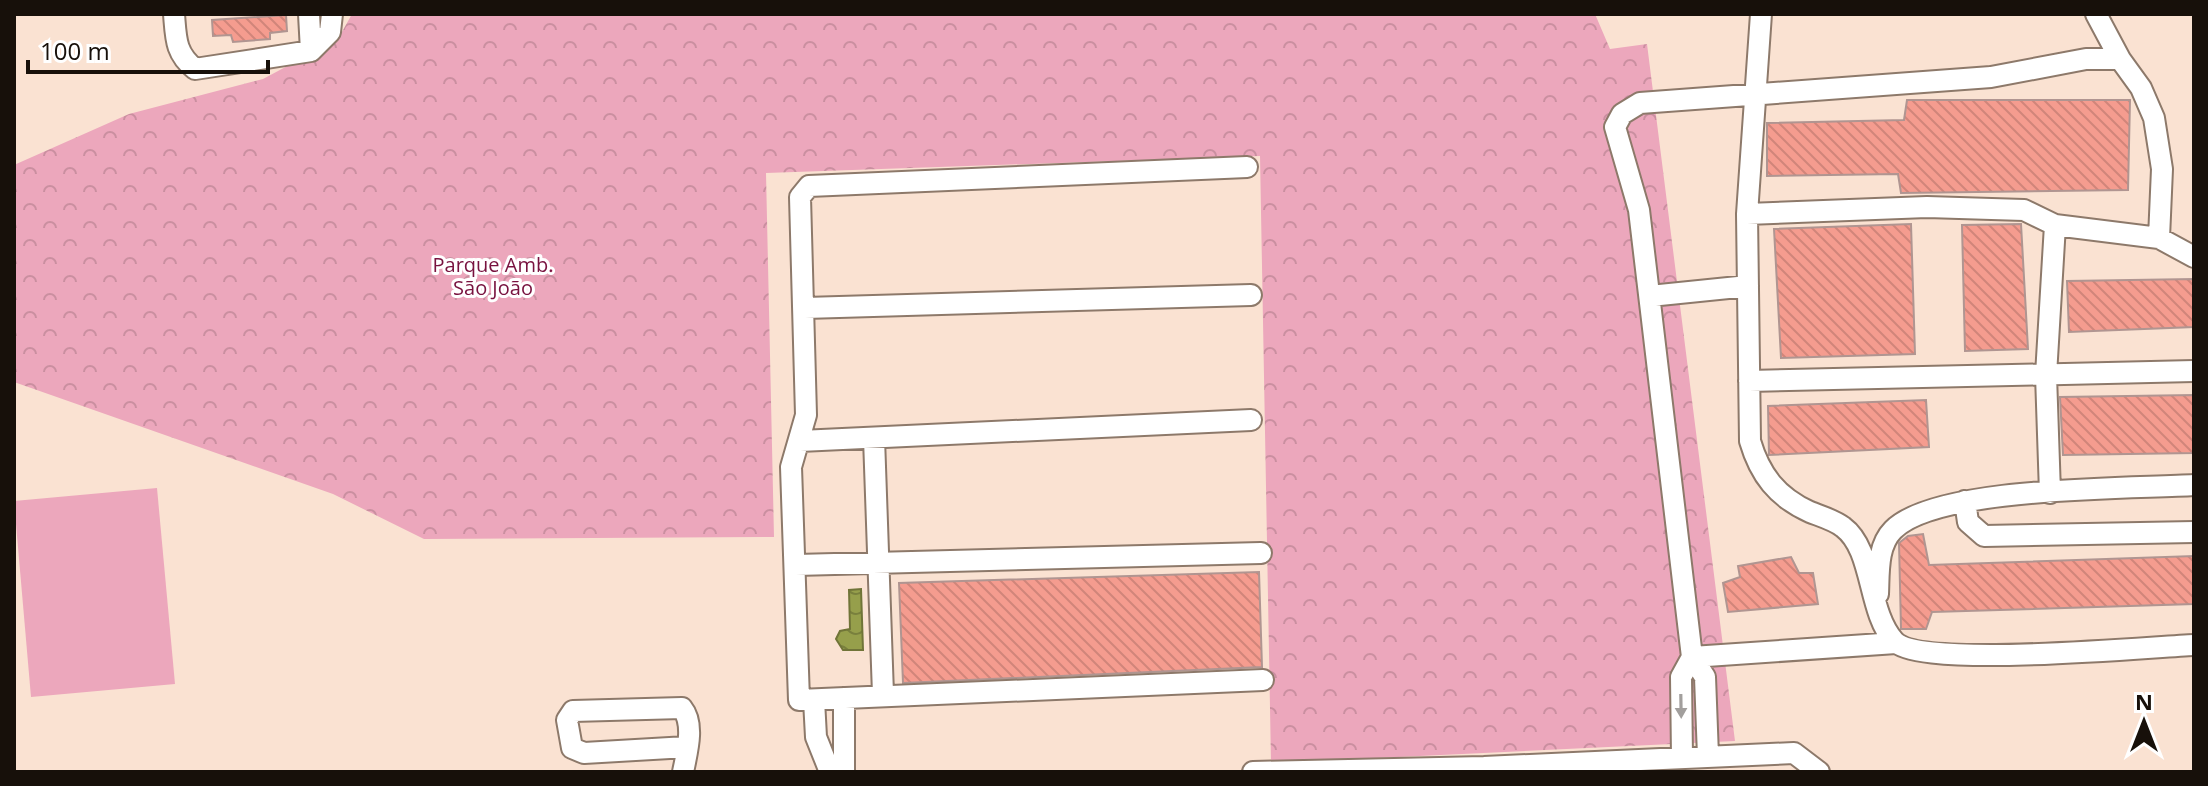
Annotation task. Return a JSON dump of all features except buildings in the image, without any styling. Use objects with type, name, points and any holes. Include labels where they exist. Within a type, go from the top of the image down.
[{"type":"street","points":[[174,14],[177,48],[195,69],[311,51],[323,43],[332,17]]},
{"type":"street","points":[[309,14],[311,51]]},
{"type":"street","points":[[1761,14],[1747,214],[1750,441],[1758,468],[1770,484],[1798,506],[1844,527],[1858,547],[1881,624],[1896,643],[1914,651],[1949,656],[2194,645]]},
{"type":"street","points":[[2096,14],[2120,59],[2141,88],[2154,118],[2162,169],[2159,238]]},
{"type":"street","points":[[1721,761],[1705,677],[1692,657],[1639,210],[1615,127],[1622,114],[1640,103],[1756,92],[1991,77],[2086,59],[2120,59]]},
{"type":"street","points":[[1247,167],[816,183],[800,197],[806,415],[791,467],[799,700],[1263,680]]},
{"type":"street","points":[[1747,214],[1941,207],[2024,210],[2055,225],[2159,238],[2194,257]]},
{"type":"street","points":[[2050,493],[2046,375],[2055,225]]},
{"type":"street","points":[[1650,296],[1748,286]]},
{"type":"street","points":[[805,308],[1251,295]]},
{"type":"street","points":[[1749,381],[2194,371]]},
{"type":"street","points":[[800,441],[1251,420]]},
{"type":"street","points":[[874,438],[883,694]]},
{"type":"street","points":[[1877,609],[1881,553],[1890,533],[1906,518],[1965,501],[2194,485]]},
{"type":"street","points":[[1965,501],[1968,522],[1974,531],[1984,536],[2194,532]]},
{"type":"street","points":[[796,565],[1261,553]]},
{"type":"street","points":[[1692,657],[1896,643]]},
{"type":"street","points":[[1682,757],[1681,677],[1692,657]]},
{"type":"street","points":[[844,698],[844,772]]},
{"type":"street","points":[[814,700],[816,737],[830,772]]},
{"type":"street","points":[[683,772],[687,747],[688,715],[675,706],[573,711],[567,720],[572,748],[584,753],[687,747]]},
{"type":"street","points":[[1253,772],[1606,767],[1682,757],[1721,761],[1794,753],[1819,772]]},
{"type":"green space","name":"Parque Amb. São João","points":[[352,14],[1595,14],[1610,49],[1647,44],[1735,741],[1271,763],[1260,156],[766,173],[774,537],[424,539],[333,494],[14,382],[14,165],[129,114],[263,79],[338,39]]},
{"type":"green space","points":[[157,488],[175,684],[31,697],[14,501]]},
{"type":"water","points":[[861,589],[863,650],[843,650],[836,639],[840,631],[850,629],[849,590]]}]
